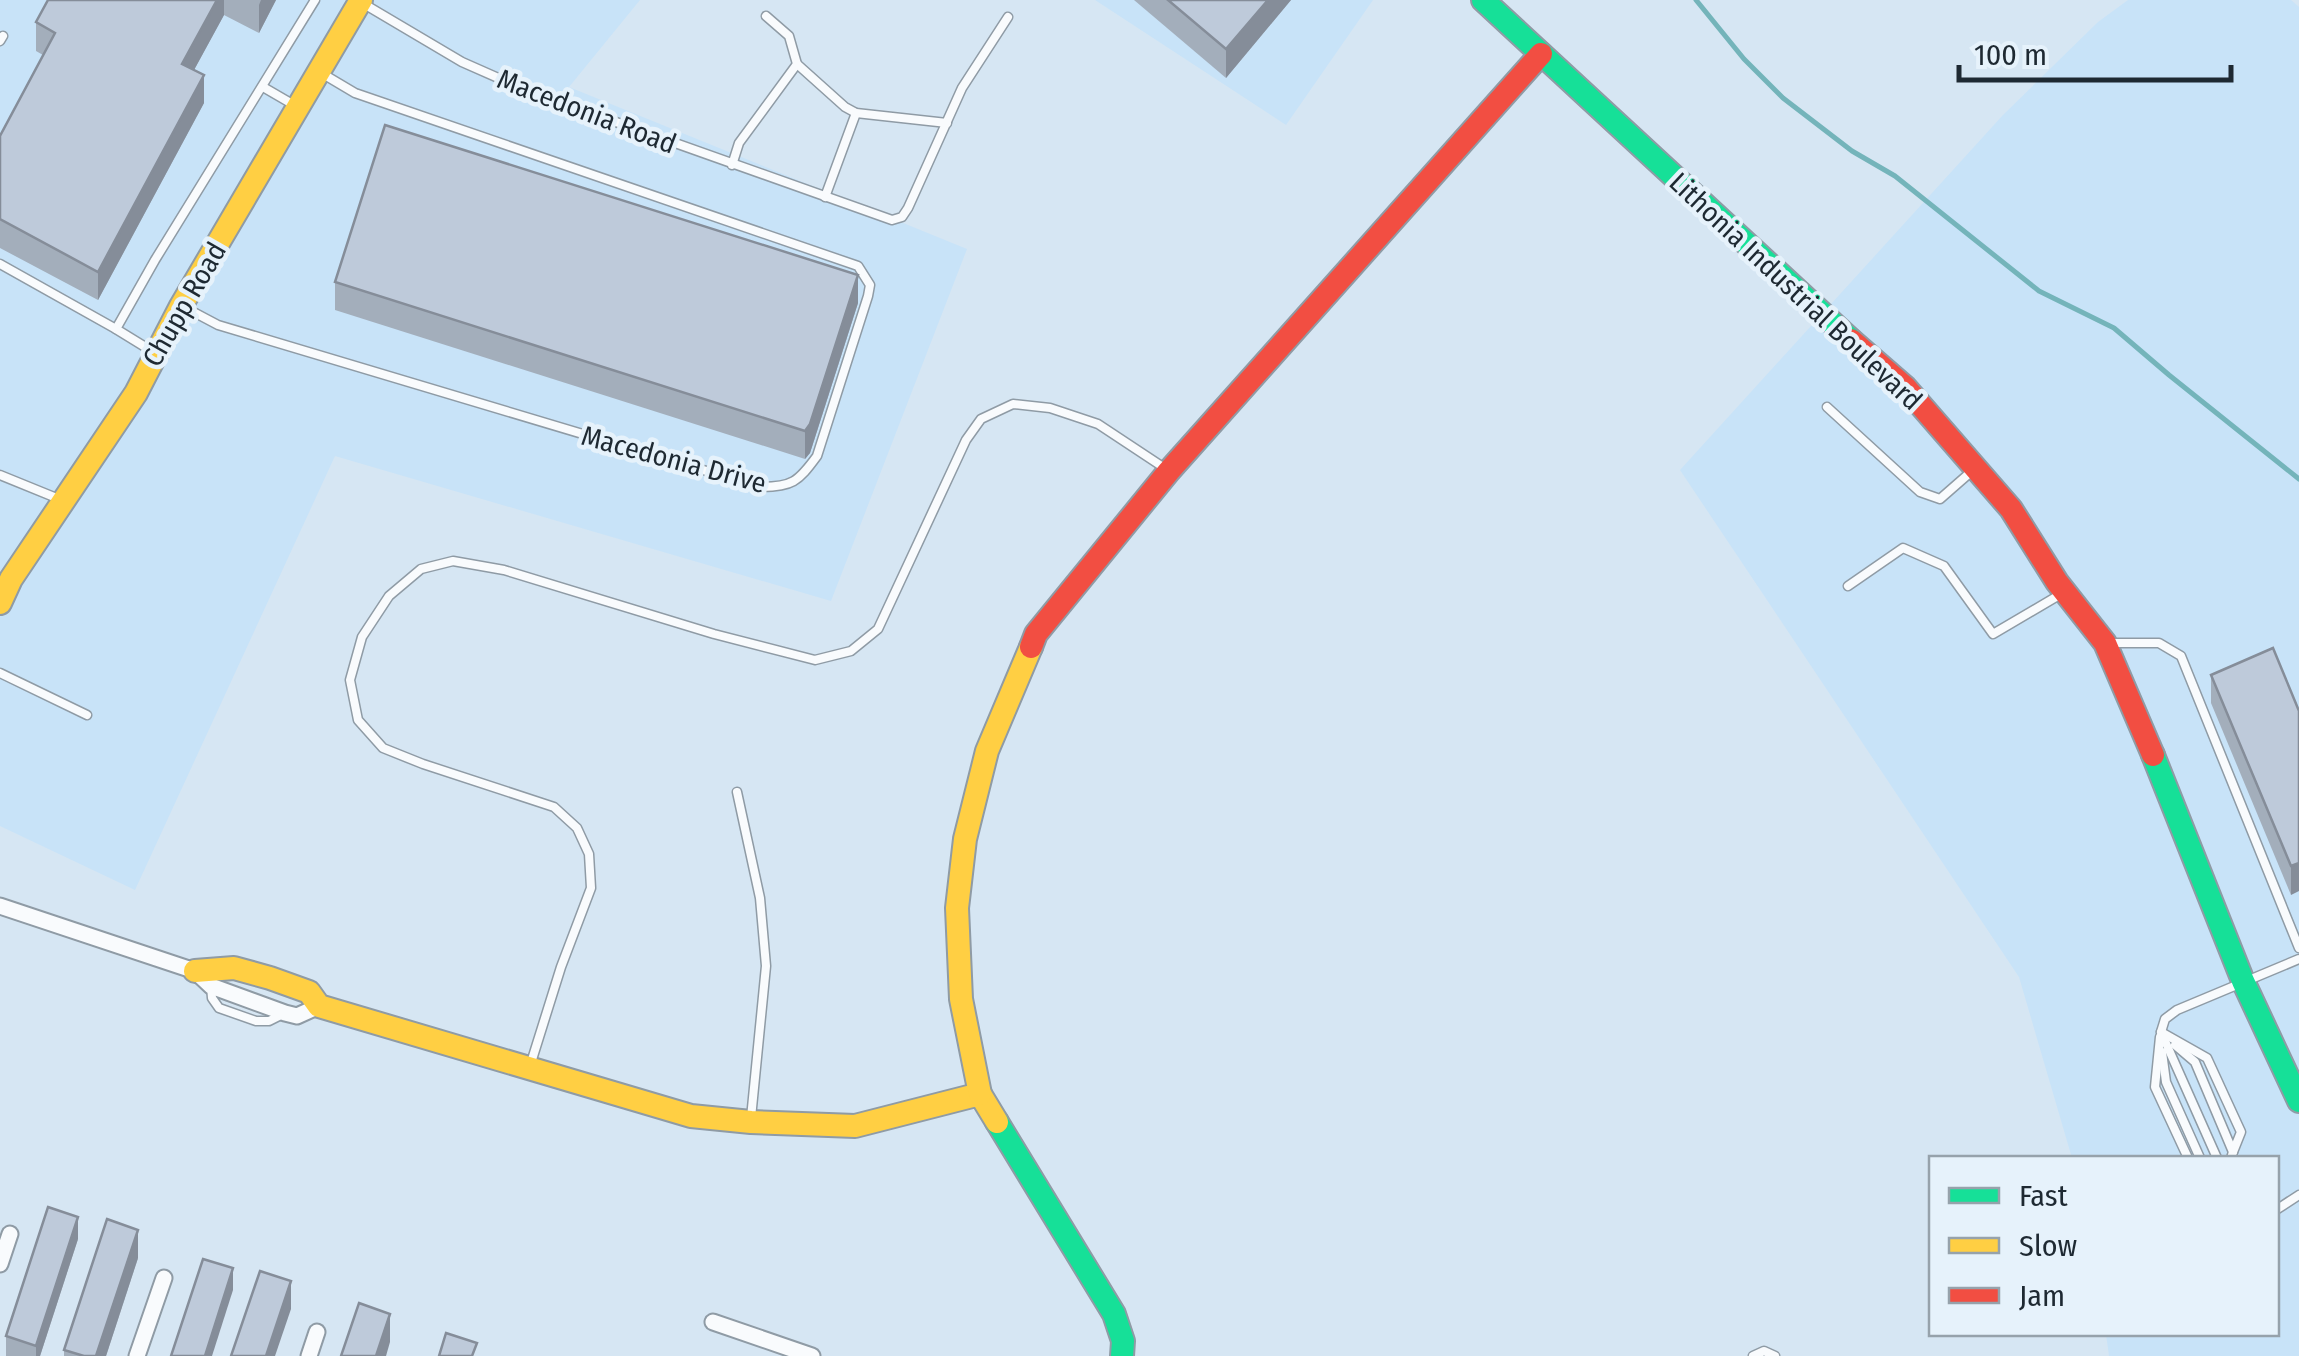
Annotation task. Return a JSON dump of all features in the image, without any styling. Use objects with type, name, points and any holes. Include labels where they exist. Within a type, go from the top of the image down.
[{"type":"street","name":"Lithonia Industrial Boulevard","points":[[1484,0],[1905,387],[2011,509],[2065,592],[2105,643],[2243,981],[2299,1101]]},
{"type":"street","name":"Chupp Road","points":[[0,603],[11,578],[136,393],[155,352],[360,1]]},
{"type":"street","points":[[1122,1356],[1124,1341],[1114,1314],[980,1094],[960,999],[957,908],[965,839],[988,751],[1036,634],[1169,472],[1541,54]]},
{"type":"street","points":[[0,906],[203,978],[285,1013],[298,1016],[319,1006]]},
{"type":"street","points":[[203,978],[234,968],[270,978],[309,992],[319,1006],[690,1116],[855,1126],[980,1094]]},
{"type":"street","points":[[0,1264],[10,1234]]},
{"type":"street","points":[[138,1356],[164,1278]]},
{"type":"street","points":[[713,1322],[812,1356]]},
{"type":"street","points":[[310,1356],[317,1332]]},
{"type":"lane","points":[[116,329],[315,0]]},
{"type":"lane","name":"Macedonia Road","points":[[360,1],[481,71],[523,89],[892,220],[902,217],[908,208],[946,123]]},
{"type":"lane","points":[[766,16],[789,36],[797,64],[845,107],[856,113],[946,123],[962,88],[1008,17]]},
{"type":"lane","points":[[732,164],[739,143],[797,64]]},
{"type":"lane","name":"Macedonia Drive","points":[[182,306],[218,325],[760,488],[793,484],[816,456],[868,296],[870,285],[858,266],[355,94],[319,72]]},
{"type":"lane","points":[[263,86],[298,107]]},
{"type":"lane","points":[[825,197],[856,113]]},
{"type":"lane","points":[[0,264],[155,352]]},
{"type":"lane","points":[[530,1068],[561,966],[591,888],[589,854],[577,828],[554,807],[383,748],[358,720],[350,680],[362,636],[390,596],[420,569],[453,562],[504,570],[816,660],[850,651],[878,629],[966,440],[982,419],[1013,404],[1050,408],[1098,424],[1169,472]]},
{"type":"lane","points":[[1827,407],[1920,492],[1940,499],[1975,468]]},
{"type":"lane","points":[[0,475],[63,500]]},
{"type":"lane","points":[[1848,586],[1902,548],[1944,566],[1993,634],[2065,592]]},
{"type":"lane","points":[[2105,643],[2159,643],[2181,656],[2299,948]]},
{"type":"lane","points":[[0,673],[87,714]]},
{"type":"lane","points":[[738,792],[760,898],[766,966],[751,1122]]},
{"type":"lane","points":[[2187,1156],[2154,1087],[2165,1020],[2177,1010],[2299,959]]},
{"type":"lane","points":[[203,978],[219,1008],[256,1021],[269,1021],[285,1013]]},
{"type":"lane","points":[[262,1005],[270,978]]},
{"type":"lane","points":[[2160,1032],[2195,1062],[2232,1155]]},
{"type":"lane","points":[[2160,1032],[2207,1058],[2241,1132],[2232,1155]]},
{"type":"lane","points":[[2160,1032],[2166,1082],[2199,1156]]},
{"type":"lane","points":[[2160,1032],[2216,1156]]},
{"type":"lane","points":[[1753,1356],[1764,1351],[1774,1356]]},
{"type":"shaded area","points":[[0,0],[640,0],[569,87],[967,249],[831,601],[335,456],[135,890],[0,826]]},
{"type":"shaded area","points":[[1095,0],[1373,0],[1286,125]]},
{"type":"shaded area","points":[[2128,0],[2291,0],[2299,7],[2299,1356],[2109,1356],[2106,1336],[2279,1336],[2279,1156],[2071,1156],[2019,977],[1680,470],[2003,115],[2098,22]]},
{"type":"building","points":[[48,0],[217,0],[182,64],[204,75],[98,272],[0,219],[0,136],[55,33],[36,22]]},
{"type":"building","points":[[1168,0],[1268,0],[1226,49]]},
{"type":"building","points":[[385,125],[858,275],[805,431],[335,282]]},
{"type":"building","points":[[2273,648],[2299,711],[2299,863],[2291,866],[2211,675]]},
{"type":"building","points":[[48,1207],[78,1217],[36,1346],[6,1336]]},
{"type":"building","points":[[107,1219],[138,1230],[96,1356],[84,1356],[64,1350]]},
{"type":"building","points":[[203,1259],[233,1268],[205,1356],[171,1356]]},
{"type":"building","points":[[260,1271],[291,1281],[266,1356],[231,1356]]},
{"type":"building","points":[[359,1303],[390,1314],[376,1356],[341,1356]]},
{"type":"building","points":[[446,1333],[477,1343],[472,1356],[439,1356]]},
{"type":"waterway","points":[[1696,0],[1744,59],[1783,98],[1852,151],[1895,176],[2039,291],[2114,328],[2299,479]]},
{"type":"traffic: fast","points":[[1483,0],[1851,340]]},
{"type":"traffic: fast","points":[[2153,755],[2243,981],[2299,1101]]},
{"type":"traffic: fast","points":[[997,1122],[1114,1314],[1123,1341],[1122,1356]]},
{"type":"traffic: slow","points":[[0,603],[11,579],[136,393],[181,306],[361,0]]},
{"type":"traffic: slow","points":[[980,1094],[961,999],[957,908],[965,839],[987,751],[1031,647]]},
{"type":"traffic: slow","points":[[195,971],[234,968],[270,978],[309,992],[319,1006],[691,1116],[855,1126],[980,1094],[997,1122]]},
{"type":"traffic: jam","points":[[1031,647],[1036,634],[1169,471],[1541,54]]},
{"type":"traffic: jam","points":[[1851,340],[1905,387],[2011,509],[2057,582],[2105,643],[2153,755]]}]
